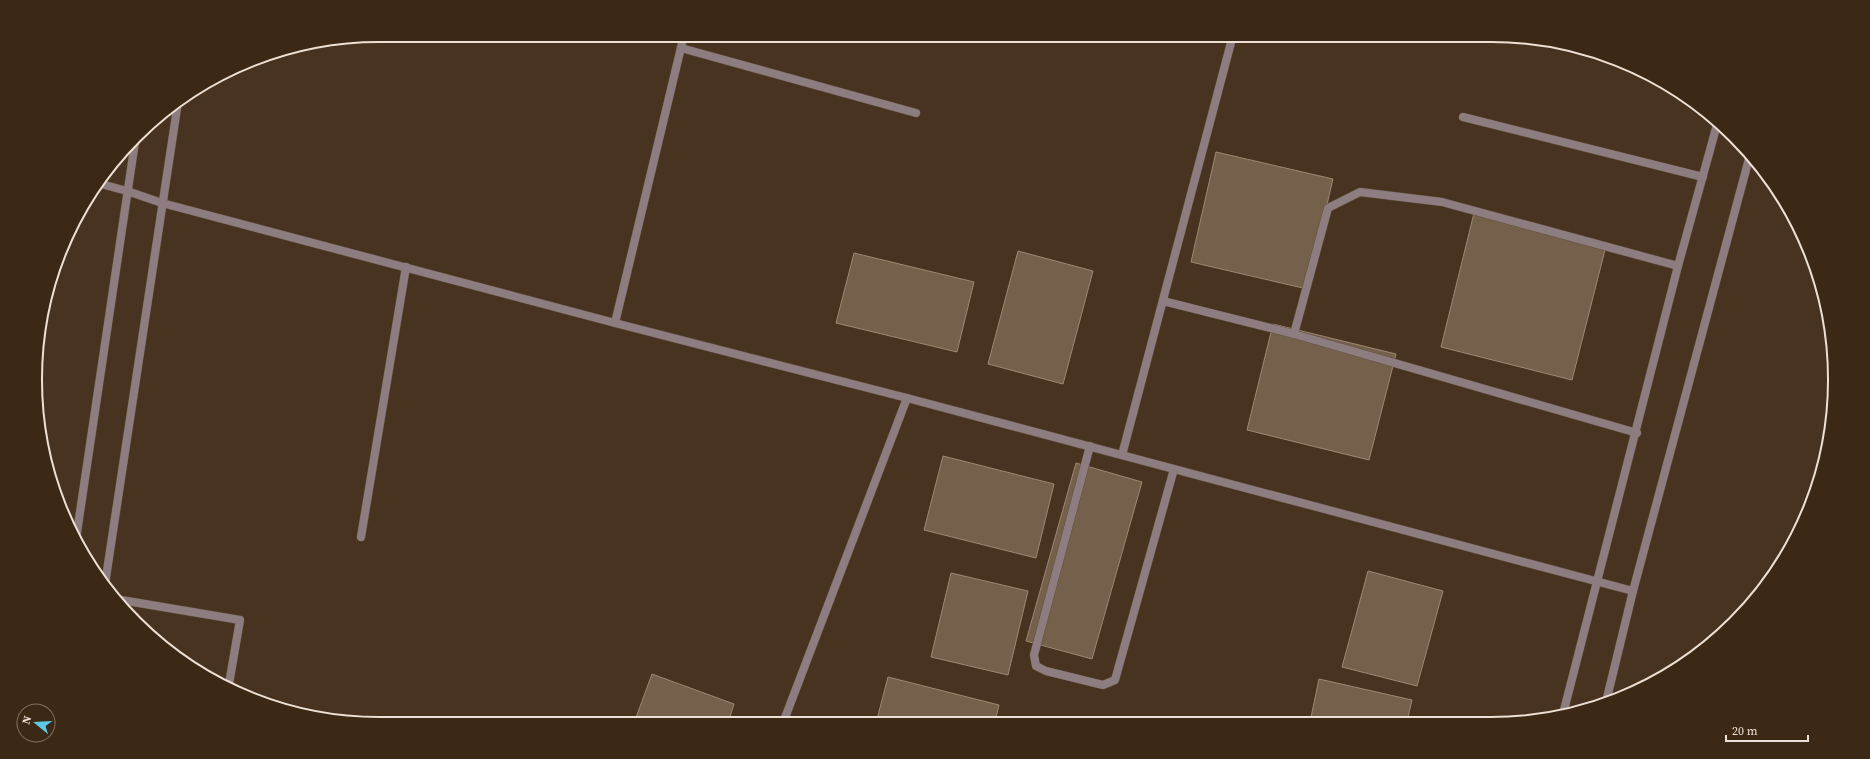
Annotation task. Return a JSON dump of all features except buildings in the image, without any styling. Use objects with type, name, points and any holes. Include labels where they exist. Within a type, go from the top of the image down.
[{"type":"street","points":[[615,322],[682,42]]},
{"type":"street","points":[[1122,455],[1230,42]]},
{"type":"street","points":[[680,48],[916,113]]},
{"type":"street","points":[[106,577],[177,110]]},
{"type":"street","points":[[1463,117],[1703,177]]},
{"type":"street","points":[[1564,709],[1678,266],[1716,129]]},
{"type":"street","points":[[77,530],[134,149]]},
{"type":"street","points":[[1608,696],[1633,590],[1748,162]]},
{"type":"street","points":[[104,185],[162,203],[406,268],[1090,446],[1597,582],[1633,590]]},
{"type":"street","points":[[1294,334],[1328,208],[1360,192],[1442,202],[1678,266]]},
{"type":"street","points":[[361,537],[406,268]]},
{"type":"street","points":[[1163,301],[1294,334],[1636,432]]},
{"type":"street","points":[[785,717],[907,398]]},
{"type":"street","points":[[1090,446],[1034,655],[1036,666],[1046,671],[1103,685],[1115,680],[1174,469]]},
{"type":"street","points":[[125,601],[240,620],[229,682]]}]
